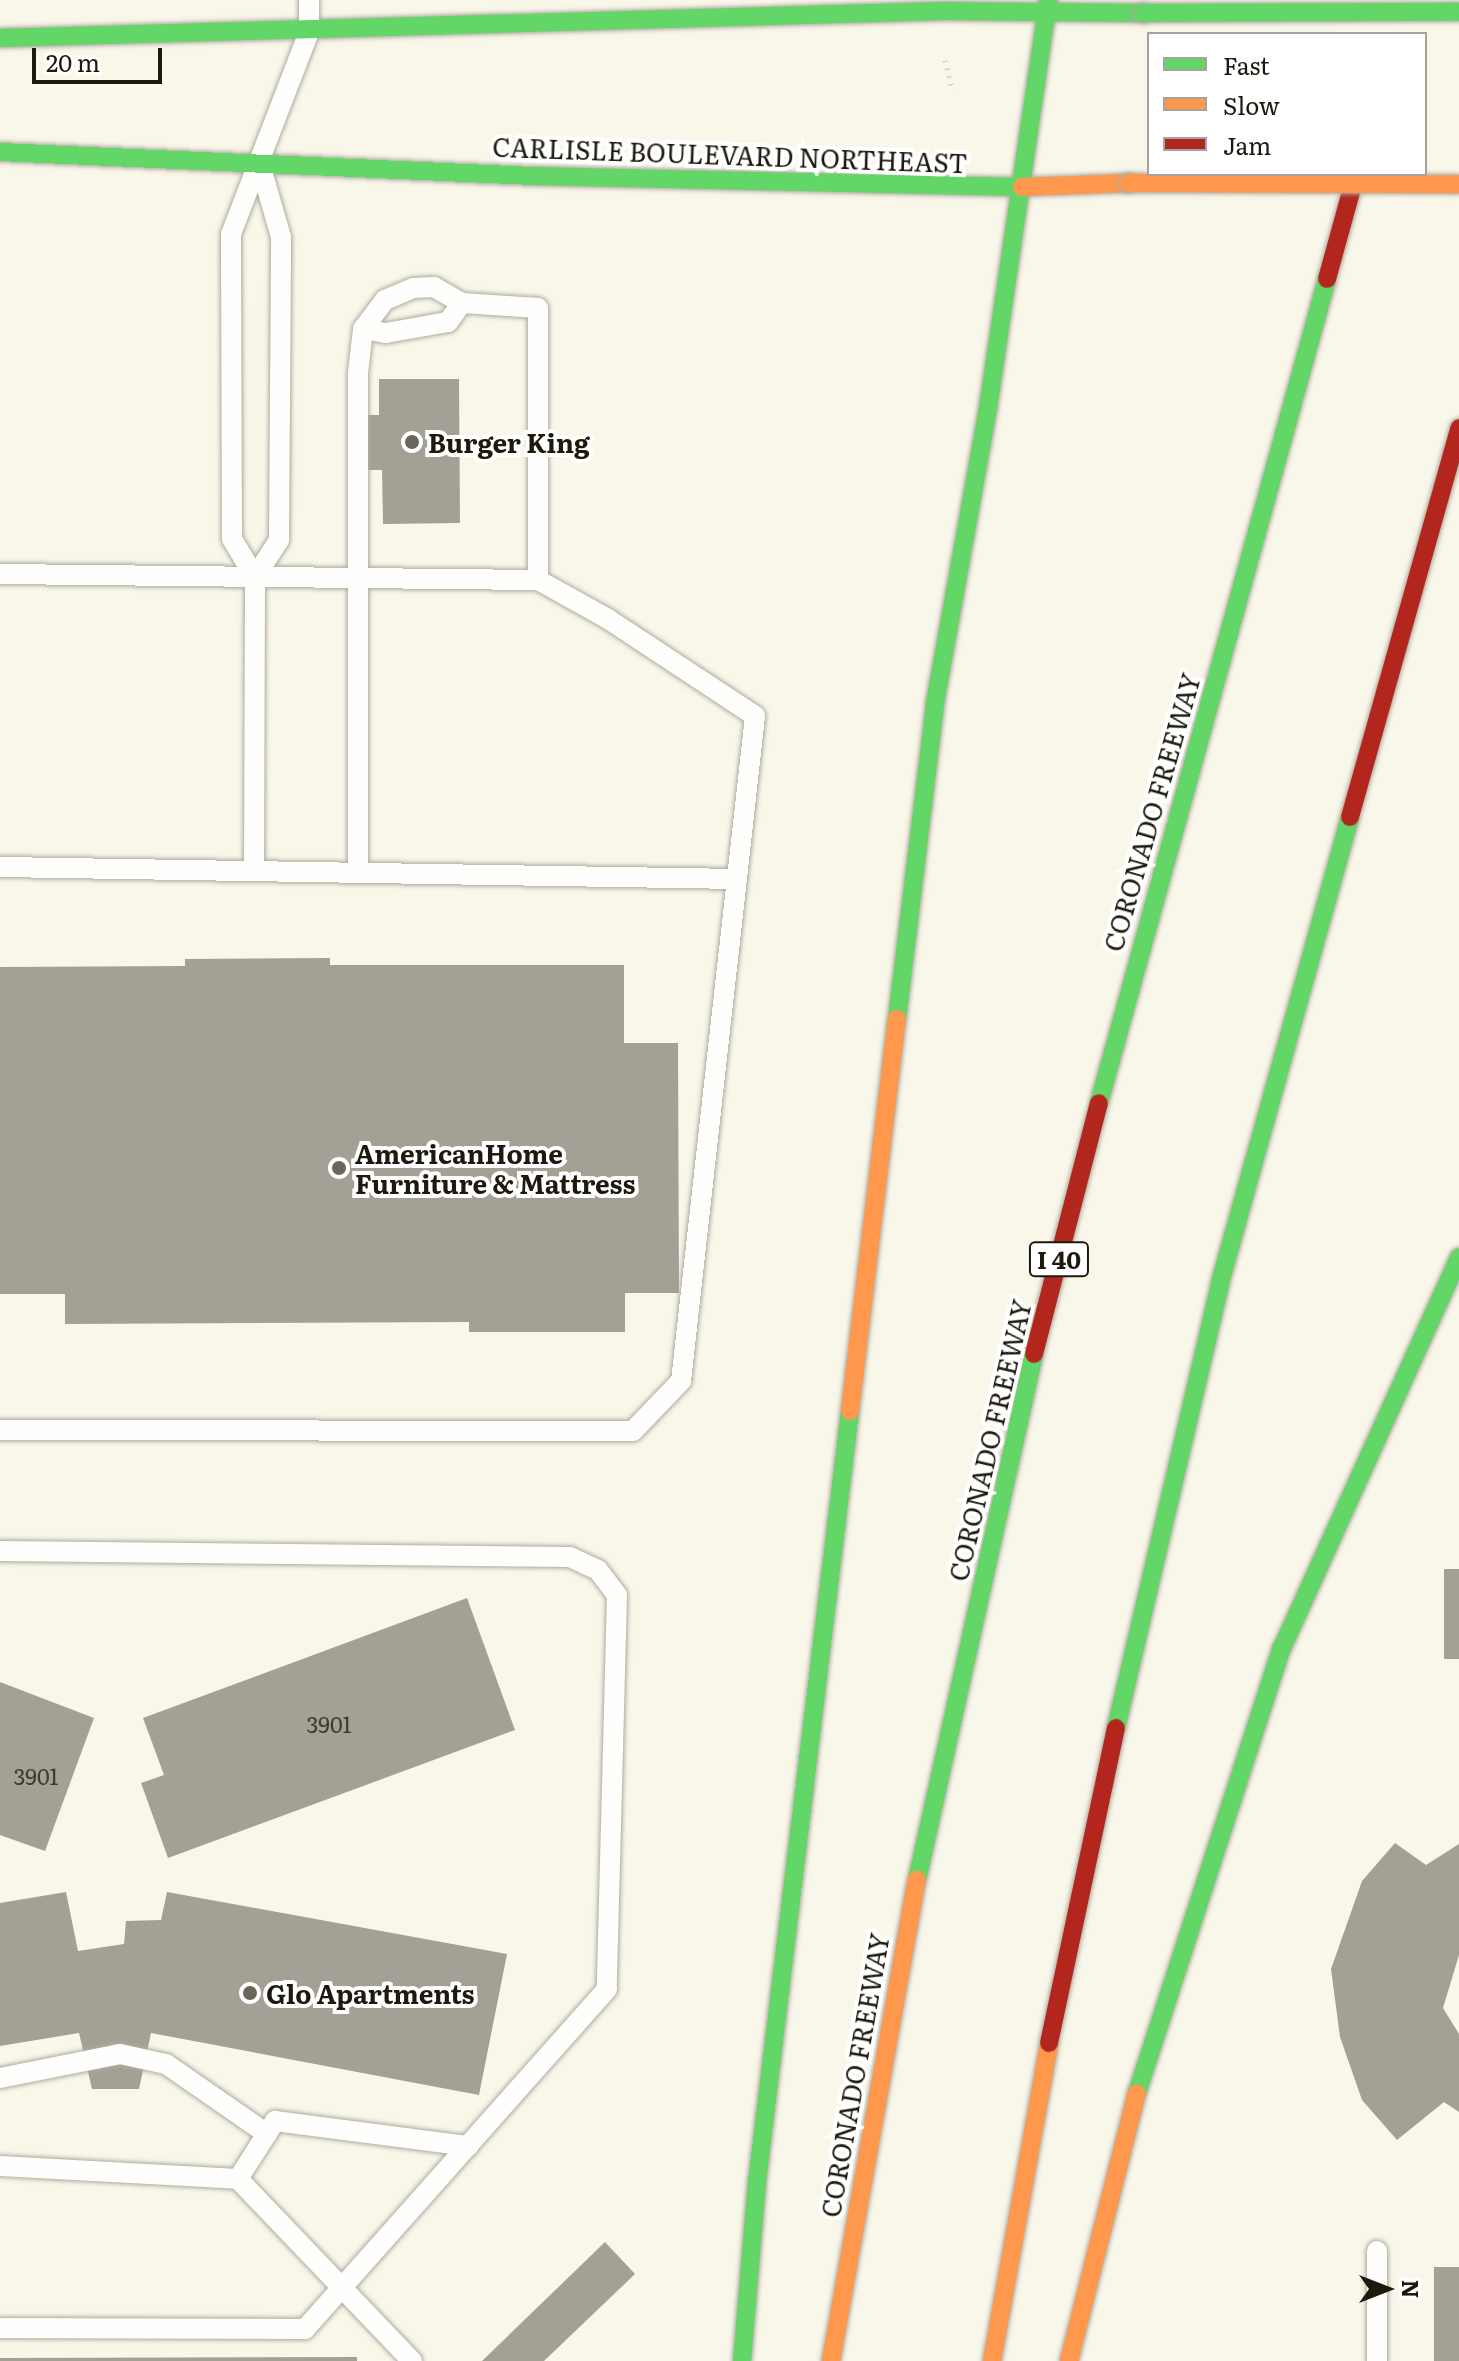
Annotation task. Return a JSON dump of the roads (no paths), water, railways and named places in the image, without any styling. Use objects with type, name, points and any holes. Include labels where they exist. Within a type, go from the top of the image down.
[{"type":"main road","points":[[1396,32],[1405,0]]},
{"type":"main road","points":[[0,38],[309,32],[1046,7],[1143,13],[1459,12]]},
{"type":"main road","points":[[742,2361],[757,2182],[935,703],[988,408],[1046,7]]},
{"type":"main road","name":"CARLISLE BOULEVARD NORTHEAST","points":[[0,152],[259,161],[533,176],[1020,187],[1129,183],[1459,184]]},
{"type":"main road","name":"CORONADO FREEWAY","points":[[831,2361],[928,1816],[1021,1405],[1140,947],[1355,176]]},
{"type":"main road","points":[[992,2361],[1044,2064],[1151,1562],[1220,1283],[1459,428]]},
{"type":"main road","points":[[1069,2361],[1135,2099],[1282,1648],[1459,1257]]},
{"type":"lane","points":[[254,871],[255,577],[232,539],[231,234],[309,32],[309,0]]},
{"type":"lane","points":[[426,0],[427,28]]},
{"type":"lane","points":[[612,22],[613,0]]},
{"type":"lane","points":[[255,577],[279,540],[281,237],[259,161]]},
{"type":"lane","points":[[358,873],[356,416],[363,329],[385,300],[413,288],[434,287],[462,303],[538,308],[538,580]]},
{"type":"lane","points":[[363,329],[386,333],[448,322],[462,303]]},
{"type":"lane","points":[[0,574],[538,580],[608,619],[755,716],[681,1381],[633,1431],[0,1430]]},
{"type":"lane","points":[[0,867],[737,879]]},
{"type":"lane","points":[[0,1551],[570,1557],[598,1570],[617,1595],[607,1989],[305,2329],[0,2328]]},
{"type":"lane","points":[[0,2078],[120,2054],[166,2064],[267,2134]]},
{"type":"lane","points":[[238,2179],[275,2121],[468,2146]]},
{"type":"lane","points":[[0,2166],[238,2179],[344,2285],[412,2361]]},
{"type":"lane","points":[[1377,2251],[1377,2361]]},
{"type":"place","name":"Burger King","points":[[412,442]]},
{"type":"place","name":"AmericanHome Furniture & Mattress","points":[[339,1168]]},
{"type":"place","name":"Glo Apartments","points":[[250,1993]]}]
